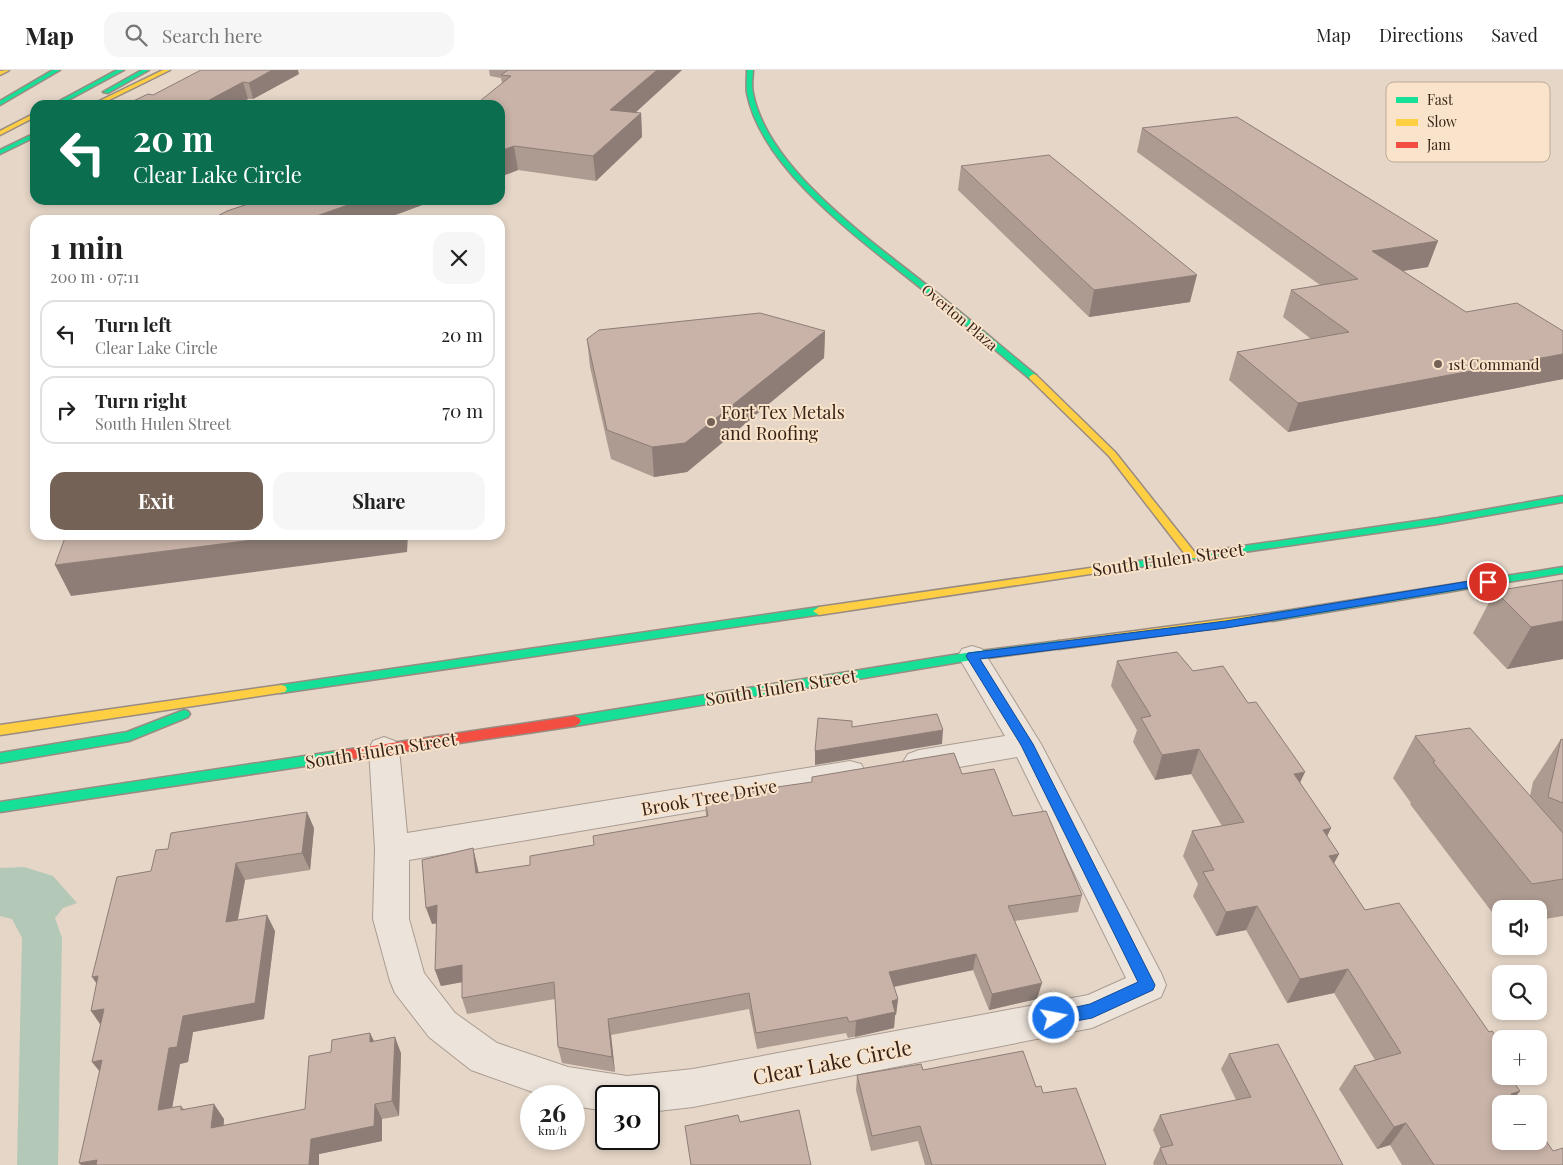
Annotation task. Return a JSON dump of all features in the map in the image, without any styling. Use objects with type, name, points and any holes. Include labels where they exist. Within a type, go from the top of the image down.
[{"type":"main road","points":[[0,73],[6,70]]},
{"type":"main road","points":[[0,103],[58,70]]},
{"type":"main road","points":[[64,100],[121,70]]},
{"type":"main road","points":[[96,100],[146,70]]},
{"type":"main road","points":[[104,100],[167,70]]},
{"type":"main road","name":"Overton Plaza","points":[[750,70],[751,96],[764,130],[785,160],[806,185],[851,227],[1035,379],[1064,406],[1112,454],[1192,556]]},
{"type":"main road","points":[[0,133],[30,118]]},
{"type":"main road","points":[[0,152],[30,137]]},
{"type":"main road","name":"South Hulen Street","points":[[0,730],[1192,556],[1438,522],[1563,499]]},
{"type":"main road","name":"South Hulen Street","points":[[0,807],[602,717],[972,656],[1226,624],[1563,570]]},
{"type":"main road","points":[[0,758],[129,736],[222,698]]},
{"type":"street","name":"Clear Lake Circle","points":[[384,749],[392,849],[391,919],[408,981],[442,1025],[485,1057],[568,1086],[628,1094],[692,1088],[1092,1011],[1148,985],[1026,744],[972,656]]},
{"type":"street","name":"Brook Tree Drive","points":[[392,849],[1026,744]]},
{"type":"shaded area","points":[[24,867],[53,876],[77,903],[63,908],[55,918],[62,938],[58,1165],[17,1165],[22,938],[12,919],[0,916],[0,868]]},
{"type":"building","points":[[201,70],[272,70],[249,83],[243,82],[209,100],[135,100],[148,94],[153,95]]},
{"type":"building","points":[[508,70],[657,70],[610,110],[641,113],[593,156],[514,146],[505,149],[505,100],[481,100],[511,76],[501,75]]},
{"type":"building","points":[[1237,117],[1438,241],[1372,251],[1466,312],[1517,303],[1563,331],[1563,354],[1298,403],[1237,352],[1349,332],[1291,290],[1358,279],[1142,128]]},
{"type":"building","points":[[1049,155],[1197,275],[1094,290],[961,166]]},
{"type":"building","points":[[245,205],[348,205],[319,215],[219,215]]},
{"type":"building","points":[[760,313],[825,331],[685,443],[652,447],[607,430],[587,339],[599,330]]},
{"type":"building","points":[[64,540],[252,540],[55,565]]},
{"type":"building","points":[[1563,580],[1563,621],[1531,627],[1495,591]]},
{"type":"building","points":[[1177,652],[1193,671],[1223,666],[1248,703],[1256,702],[1305,772],[1294,774],[1331,828],[1323,830],[1339,854],[1329,856],[1365,910],[1399,903],[1489,1032],[1492,1031],[1492,1085],[1516,1085],[1520,1091],[1512,1095],[1492,1095],[1492,1150],[1547,1150],[1547,1142],[1553,1151],[1563,1148],[1563,1165],[1434,1165],[1406,1123],[1394,1127],[1354,1066],[1401,1053],[1348,969],[1300,979],[1257,906],[1226,912],[1203,872],[1214,870],[1192,831],[1244,822],[1199,749],[1162,755],[1141,718],[1151,716],[1117,661]]},
{"type":"building","points":[[937,714],[943,730],[815,751],[818,718],[852,721],[852,727]]},
{"type":"building","points":[[1470,728],[1563,833],[1563,879],[1532,884],[1433,762],[1435,761],[1415,736]]},
{"type":"building","points":[[1561,739],[1563,740],[1563,803],[1548,797]]},
{"type":"building","points":[[954,753],[962,774],[994,769],[1013,816],[1046,811],[1082,895],[1008,906],[1042,983],[992,994],[976,954],[889,972],[898,999],[892,1001],[895,1012],[849,1022],[847,1017],[756,1033],[749,993],[608,1019],[612,1057],[558,1047],[554,982],[462,998],[462,965],[435,970],[437,905],[426,908],[422,860],[473,848],[476,873],[530,865],[530,856],[594,845],[593,836],[708,816],[705,799],[812,782],[812,777]]},
{"type":"building","points":[[307,812],[302,853],[236,863],[226,922],[267,915],[255,1003],[183,1016],[177,1047],[169,1048],[158,1110],[181,1106],[181,1110],[214,1104],[211,1128],[305,1109],[309,1056],[331,1052],[332,1040],[370,1033],[370,1042],[395,1037],[392,1101],[375,1104],[374,1126],[311,1139],[309,1165],[96,1165],[97,1160],[79,1163],[102,1060],[92,1062],[104,1009],[91,1011],[98,976],[92,977],[117,877],[151,871],[156,850],[168,849],[171,833]]},
{"type":"building","points":[[1278,1044],[1343,1165],[1167,1165],[1160,1148],[1173,1145],[1160,1115],[1251,1097],[1229,1054]]},
{"type":"building","points":[[1023,1051],[1036,1087],[1041,1086],[1043,1093],[1076,1088],[1106,1165],[932,1165],[920,1126],[872,1136],[857,1075],[921,1064],[923,1070]]},
{"type":"building","points":[[799,1110],[811,1165],[691,1165],[685,1126],[738,1115],[740,1122]]},
{"type":"traffic: fast","points":[[0,103],[57,70]]},
{"type":"traffic: fast","points":[[64,100],[121,70]]},
{"type":"traffic: fast","points":[[106,92],[146,70]]},
{"type":"traffic: fast","points":[[750,70],[750,93],[759,120],[774,148],[795,174],[847,224],[1033,377]]},
{"type":"traffic: fast","points":[[0,152],[30,137]]},
{"type":"traffic: fast","points":[[1132,565],[1438,521],[1563,499]]},
{"type":"traffic: fast","points":[[1272,617],[1563,570]]},
{"type":"traffic: fast","points":[[281,689],[819,611]]},
{"type":"traffic: fast","points":[[575,721],[972,656],[1059,645]]},
{"type":"traffic: fast","points":[[0,758],[129,736],[184,714]]},
{"type":"traffic: fast","points":[[0,807],[338,756]]},
{"type":"traffic: slow","points":[[0,73],[6,70]]},
{"type":"traffic: slow","points":[[104,100],[167,70]]},
{"type":"traffic: slow","points":[[0,133],[30,118]]},
{"type":"traffic: slow","points":[[1033,377],[1112,454],[1192,556]]},
{"type":"traffic: slow","points":[[819,611],[1132,565]]},
{"type":"traffic: slow","points":[[1059,645],[1272,617]]},
{"type":"traffic: slow","points":[[0,730],[281,689]]},
{"type":"traffic: jam","points":[[338,756],[575,721]]},
{"type":"place","name":"1st Command","points":[[1438,364]]},
{"type":"place","name":"Fort Tex Metals and Roofing","points":[[711,422]]},
{"type":"route","points":[[1054,1018],[1092,1011],[1148,985],[1026,744],[972,656],[1226,624],[1488,582]]}]
